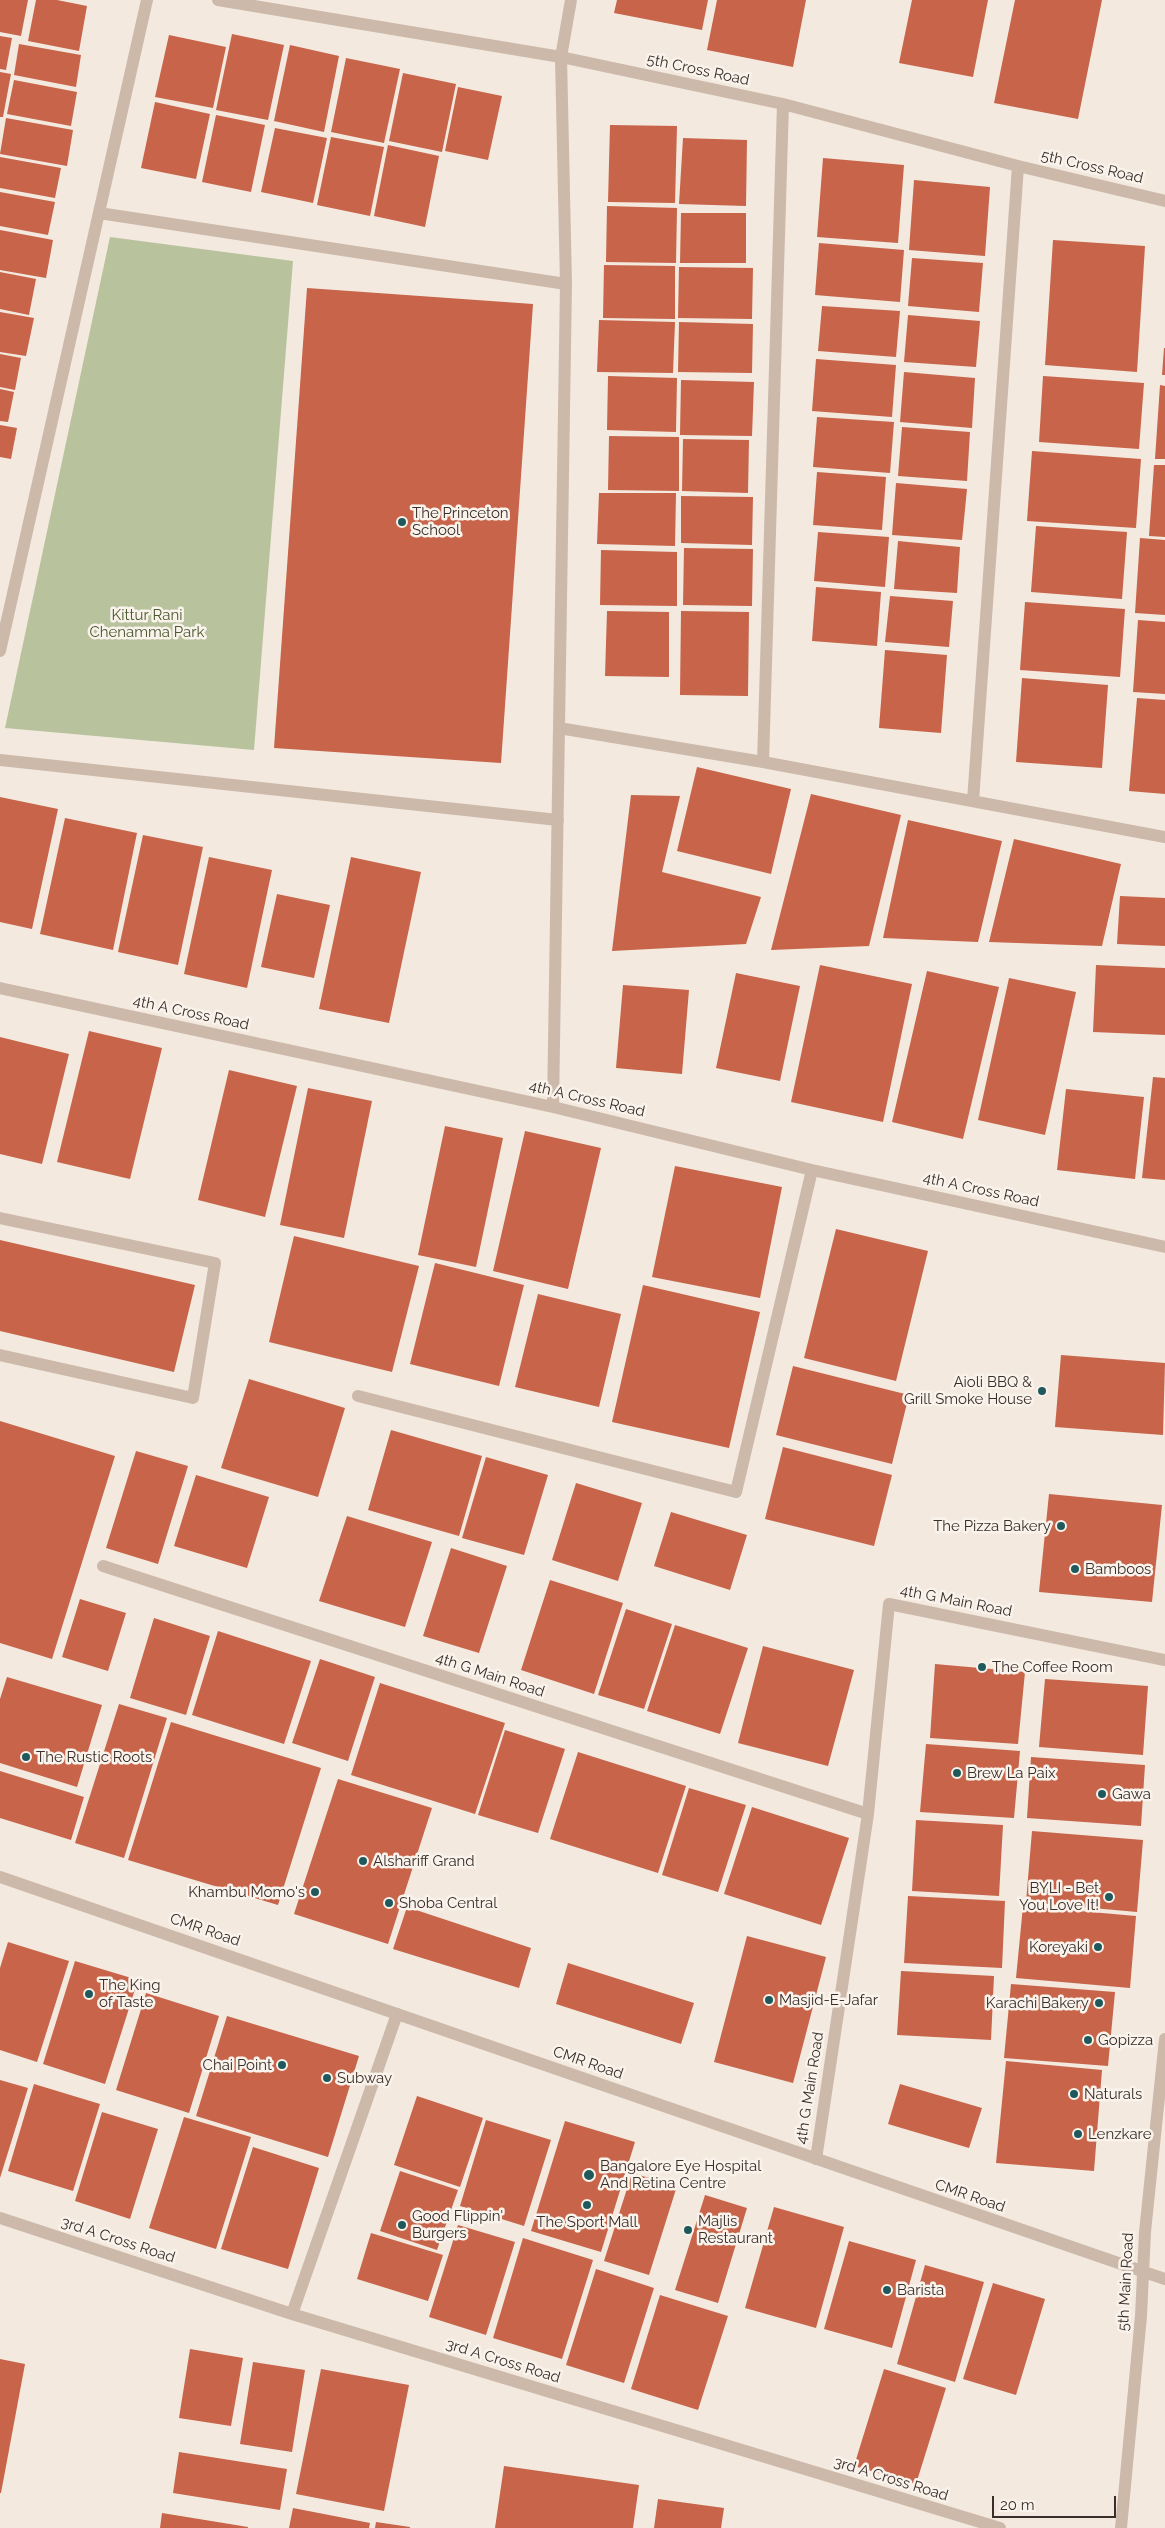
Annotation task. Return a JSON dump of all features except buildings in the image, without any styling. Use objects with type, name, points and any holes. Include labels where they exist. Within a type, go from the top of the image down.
[{"type":"street","points":[[0,651],[147,0]]},
{"type":"street","name":"5th Cross Road","points":[[218,0],[561,57],[783,104],[1018,166],[1165,201]]},
{"type":"street","points":[[553,1107],[566,284],[561,57],[572,0]]},
{"type":"street","points":[[763,762],[783,104]]},
{"type":"street","points":[[974,801],[1018,166]]},
{"type":"street","points":[[99,212],[566,284]]},
{"type":"street","points":[[559,728],[763,762],[1165,837]]},
{"type":"street","points":[[0,760],[558,820]]},
{"type":"street","name":"4th A Cross Road","points":[[0,988],[553,1107],[812,1170],[1165,1247]]},
{"type":"street","points":[[358,1396],[736,1492],[812,1170]]},
{"type":"street","points":[[0,1218],[215,1264],[193,1398],[0,1355]]},
{"type":"street","name":"4th G Main Road","points":[[103,1566],[868,1814]]},
{"type":"street","name":"4th G Main Road","points":[[816,2159],[868,1814],[889,1604],[1165,1660]]},
{"type":"street","name":"CMR Road","points":[[0,1877],[1165,2279]]},
{"type":"street","points":[[292,2314],[397,2014]]},
{"type":"street","name":"5th Main Road","points":[[1121,2528],[1145,2232],[1165,2039]]},
{"type":"street","name":"3rd A Cross Road","points":[[0,2218],[292,2314],[1000,2528]]},
{"type":"green space","name":"Kittur Rani Chenamma Park","points":[[110,237],[293,261],[254,750],[5,728]]},
{"type":"place","name":"The Princeton School","points":[[402,522]]},
{"type":"place","name":"Aioli BBQ & Grill Smoke House","points":[[1042,1391]]},
{"type":"place","name":"The Pizza Bakery","points":[[1061,1526]]},
{"type":"place","name":"Bamboos","points":[[1075,1569]]},
{"type":"place","name":"The Coffee Room","points":[[982,1667]]},
{"type":"place","name":"The Rustic Roots","points":[[26,1757]]},
{"type":"place","name":"Brew La Paix","points":[[957,1773]]},
{"type":"place","name":"Gawa","points":[[1102,1794]]},
{"type":"place","name":"Alshariff Grand","points":[[363,1861]]},
{"type":"place","name":"Khambu Momo's","points":[[315,1892]]},
{"type":"place","name":"BYLI - Bet You Love It!","points":[[1109,1897]]},
{"type":"place","name":"Shoba Central","points":[[389,1903]]},
{"type":"place","name":"Koreyaki","points":[[1098,1947]]},
{"type":"place","name":"The King of Taste","points":[[89,1994]]},
{"type":"place","name":"Masjid-E-Jafar","points":[[769,2000]]},
{"type":"place","name":"Karachi Bakery","points":[[1099,2003]]},
{"type":"place","name":"Gopizza","points":[[1088,2040]]},
{"type":"place","name":"Chai Point","points":[[282,2065]]},
{"type":"place","name":"Subway","points":[[327,2078]]},
{"type":"place","name":"Naturals","points":[[1074,2094]]},
{"type":"place","name":"Lenzkare","points":[[1078,2134]]},
{"type":"place","name":"Bangalore Eye Hospital And Retina Centre","points":[[589,2175]]},
{"type":"place","name":"The Sport Mall","points":[[587,2205]]},
{"type":"place","name":"Good Flippin' Burgers","points":[[402,2225]]},
{"type":"place","name":"Majlis Restaurant","points":[[688,2230]]},
{"type":"place","name":"Barista","points":[[887,2290]]}]
